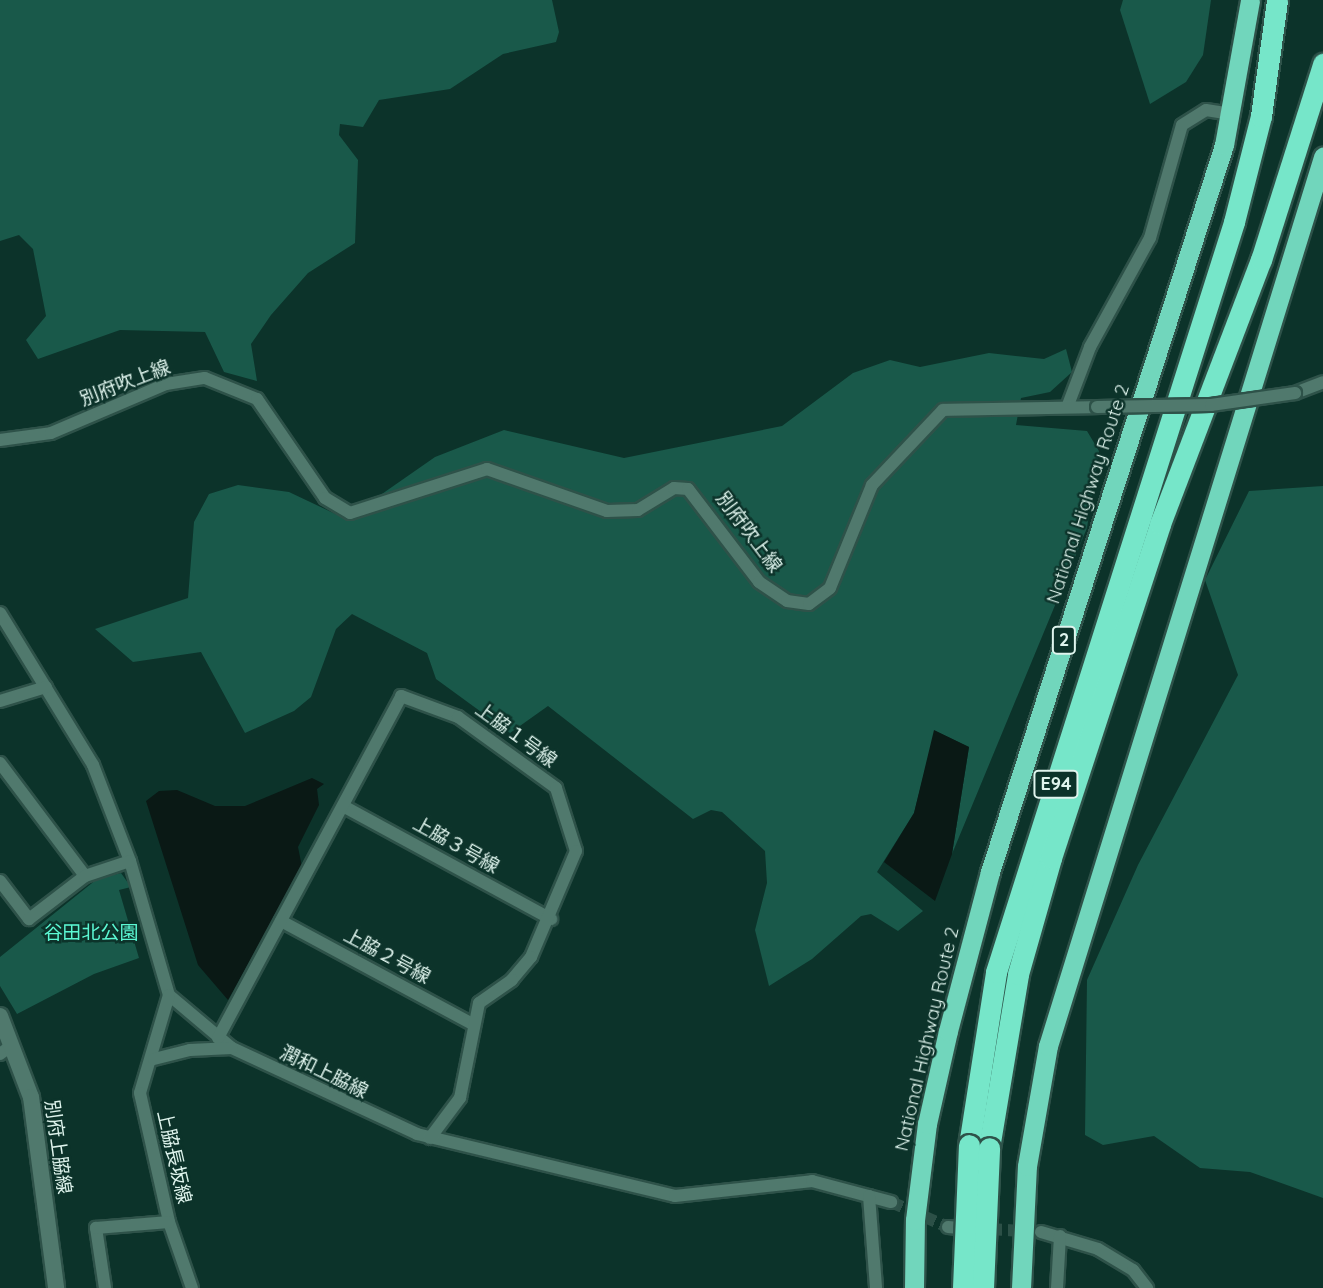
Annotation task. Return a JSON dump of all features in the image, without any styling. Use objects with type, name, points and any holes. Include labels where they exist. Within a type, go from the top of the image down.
[{"type":"highway","name":"National Highway Route 2","points":[[914,1288],[915,1220],[928,1124],[990,872],[1230,114],[1250,0]]},
{"type":"highway","name":"E94","points":[[963,1288],[996,972],[1234,222],[1261,116],[1278,0]]},
{"type":"highway","name":"E94","points":[[983,1288],[979,1146],[1018,974],[1160,523],[1261,260],[1323,64]]},
{"type":"highway","points":[[1021,1288],[1027,1166],[1048,1046],[1323,157]]},
{"type":"street","points":[[1069,405],[1090,347],[1150,238],[1182,125],[1206,110],[1230,114]]},
{"type":"street","name":"別府吹上線","points":[[0,440],[51,433],[166,384],[205,378],[257,399],[325,498],[350,513],[487,470],[607,511],[638,510],[674,488],[688,489],[759,582],[787,601],[809,604],[830,588],[872,485],[943,410],[1069,405],[1097,407],[1222,404],[1296,393],[1323,382]]},
{"type":"street","points":[[0,613],[93,765],[130,861],[169,995]]},
{"type":"street","points":[[0,701],[46,687]]},
{"type":"street","name":"上脇１号線","points":[[218,1038],[401,696],[458,717],[556,788],[576,851],[551,919],[512,980],[479,1003],[460,1098],[430,1138]]},
{"type":"street","points":[[0,763],[85,876]]},
{"type":"street","name":"上脇３号線","points":[[343,806],[551,919]]},
{"type":"street","points":[[0,881],[29,919],[85,876],[130,861]]},
{"type":"street","name":"上脇２号線","points":[[281,921],[474,1025]]},
{"type":"street","name":"潤和上脇線","points":[[169,995],[232,1048],[355,1110],[430,1138],[675,1196],[812,1181],[891,1202]]},
{"type":"street","name":"上脇長坂線","points":[[169,995],[154,1059],[140,1093],[169,1222],[192,1288]]},
{"type":"street","name":"別府上脇線","points":[[0,1016],[6,1050],[30,1097],[56,1288]]},
{"type":"street","points":[[154,1059],[190,1050],[232,1048]]},
{"type":"street","points":[[869,1196],[876,1288]]},
{"type":"street","points":[[105,1288],[96,1227],[169,1222]]},
{"type":"street","points":[[948,1227],[990,1230]]},
{"type":"street","points":[[1041,1232],[1098,1249],[1133,1270],[1147,1288]]},
{"type":"street","points":[[1056,1288],[1060,1236]]},
{"type":"green space","points":[[0,0],[552,0],[559,32],[556,42],[503,54],[450,89],[379,100],[363,127],[340,124],[339,135],[358,160],[355,243],[308,273],[271,315],[251,344],[257,381],[224,372],[205,332],[120,330],[38,359],[26,340],[46,316],[33,249],[19,235],[0,241]]},
{"type":"green space","points":[[1123,0],[1211,0],[1203,55],[1186,82],[1150,104],[1120,10]]},
{"type":"green space","points":[[1066,349],[1072,372],[1050,392],[1021,398],[1016,425],[1087,431],[1099,451],[1087,528],[952,854],[969,747],[935,731],[914,813],[877,872],[923,911],[898,931],[871,914],[861,916],[812,959],[769,986],[755,930],[767,883],[765,851],[722,812],[711,810],[693,819],[548,706],[510,733],[436,679],[427,653],[352,614],[336,629],[311,697],[294,711],[245,733],[201,652],[133,662],[95,629],[188,598],[194,522],[209,494],[238,485],[289,492],[346,519],[435,457],[504,430],[624,458],[782,426],[853,373],[890,360],[920,367],[989,353],[1044,359]]},
{"type":"green space","points":[[1323,486],[1323,1198],[1250,1172],[1200,1168],[1154,1136],[1103,1145],[1085,1135],[1087,980],[1138,865],[1238,675],[1205,580],[1249,491]]},
{"type":"green space","name":"谷田北公園","points":[[121,873],[131,887],[119,890],[139,958],[94,974],[17,1014],[0,986],[0,957],[97,879]]},
{"type":"shaded area","points":[[934,730],[969,747],[952,854],[935,901],[884,862],[914,813]]},
{"type":"shaded area","points":[[312,778],[324,784],[317,789],[319,805],[298,847],[302,867],[228,1000],[198,965],[146,801],[159,791],[177,790],[215,806],[245,806]]},
{"type":"tunnel","points":[[891,1202],[948,1227]]},
{"type":"tunnel","points":[[990,1229],[1041,1232]]}]
